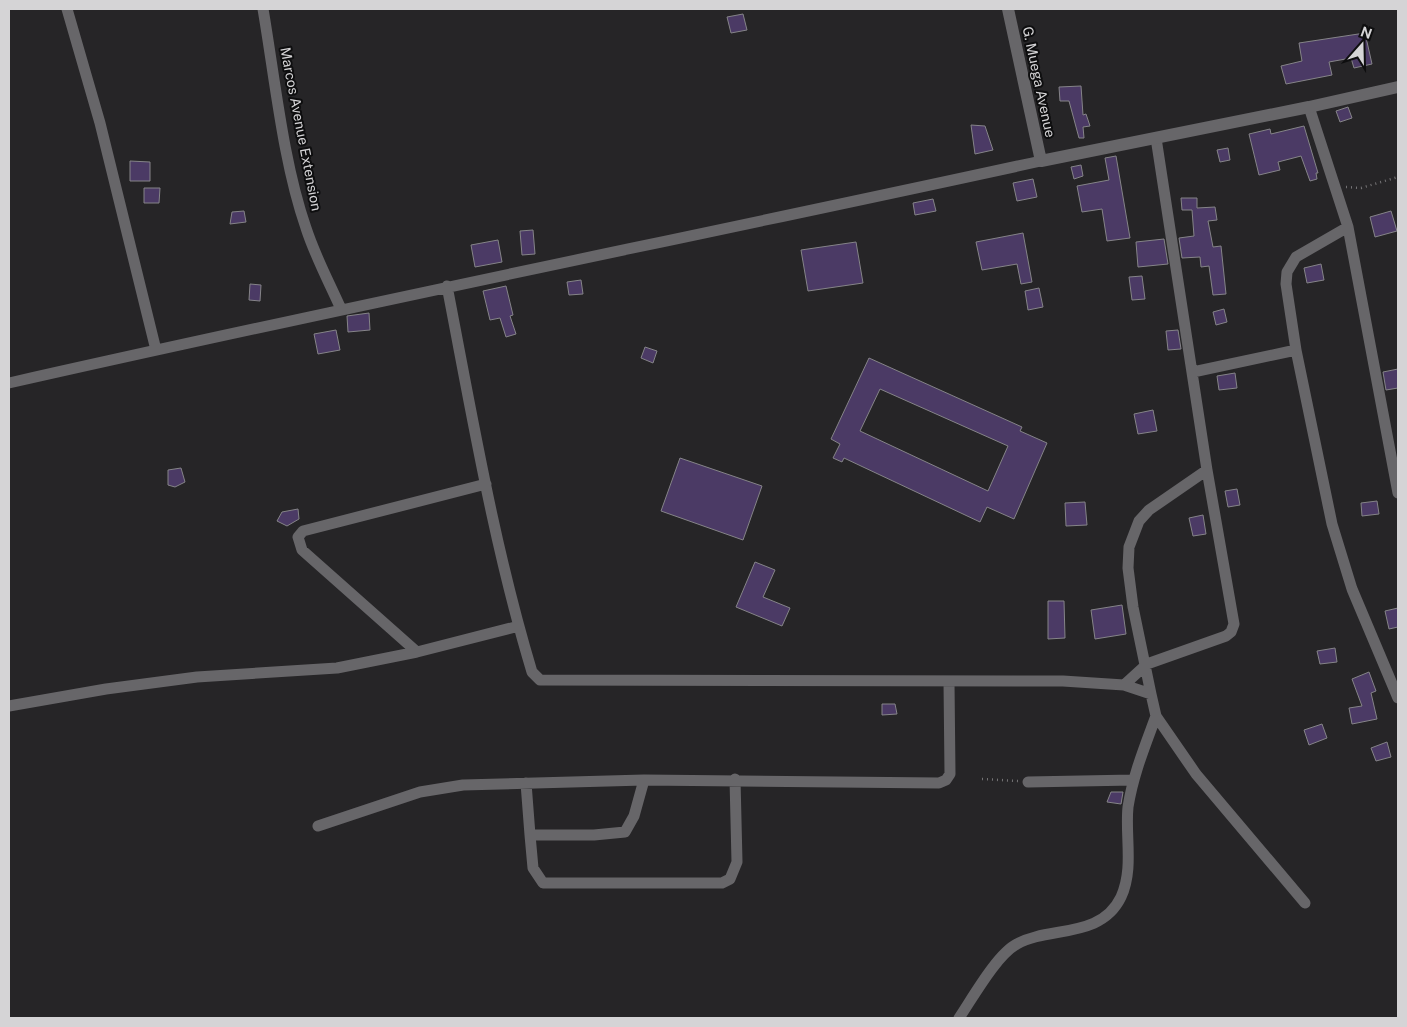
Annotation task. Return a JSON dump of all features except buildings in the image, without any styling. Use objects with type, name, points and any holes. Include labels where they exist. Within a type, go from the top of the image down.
[{"type":"street","points":[[66,9],[100,123],[156,350]]},
{"type":"street","name":"Marcos Avenue Extension","points":[[263,9],[274,78],[299,206],[306,230],[340,309]]},
{"type":"street","name":"G. Muega Avenue","points":[[1008,9],[1041,161]]},
{"type":"street","points":[[9,383],[447,286],[1398,87]]},
{"type":"street","points":[[1309,107],[1348,227],[1398,493]]},
{"type":"street","points":[[1124,685],[1147,664],[1226,636],[1231,632],[1234,624],[1207,470],[1156,138]]},
{"type":"street","points":[[1348,227],[1302,253],[1289,267],[1286,284],[1296,350],[1332,524],[1352,589],[1398,698]]},
{"type":"street","points":[[447,286],[486,484],[519,626],[532,672],[540,680],[601,678],[948,682],[1063,681],[1124,685],[1151,694]]},
{"type":"street","points":[[1193,372],[1296,350]]},
{"type":"street","points":[[1207,470],[1149,510],[1140,521],[1131,540],[1128,568],[1133,607],[1147,664],[1151,694],[1156,716],[1196,774],[1305,903]]},
{"type":"street","points":[[417,652],[302,550],[298,537],[303,530],[486,484]]},
{"type":"street","points":[[9,706],[106,689],[197,677],[337,668],[417,652],[519,626]]},
{"type":"street","points":[[318,826],[420,792],[445,787],[526,783],[735,779],[939,783],[946,780],[950,774],[951,765],[948,682]]},
{"type":"street","points":[[959,1018],[985,978],[1016,944],[1088,925],[1101,919],[1121,897],[1126,875],[1128,810],[1133,780],[1156,716]]},
{"type":"street","points":[[526,783],[533,868],[543,883],[722,883],[730,879],[737,862],[735,779]]},
{"type":"street","points":[[530,835],[594,835],[625,832],[632,821],[644,780]]},
{"type":"street","points":[[1028,782],[1133,780]]},
{"type":"path","points":[[1335,187],[1361,188],[1398,177]]},
{"type":"path","points":[[982,780],[1028,782]]}]
